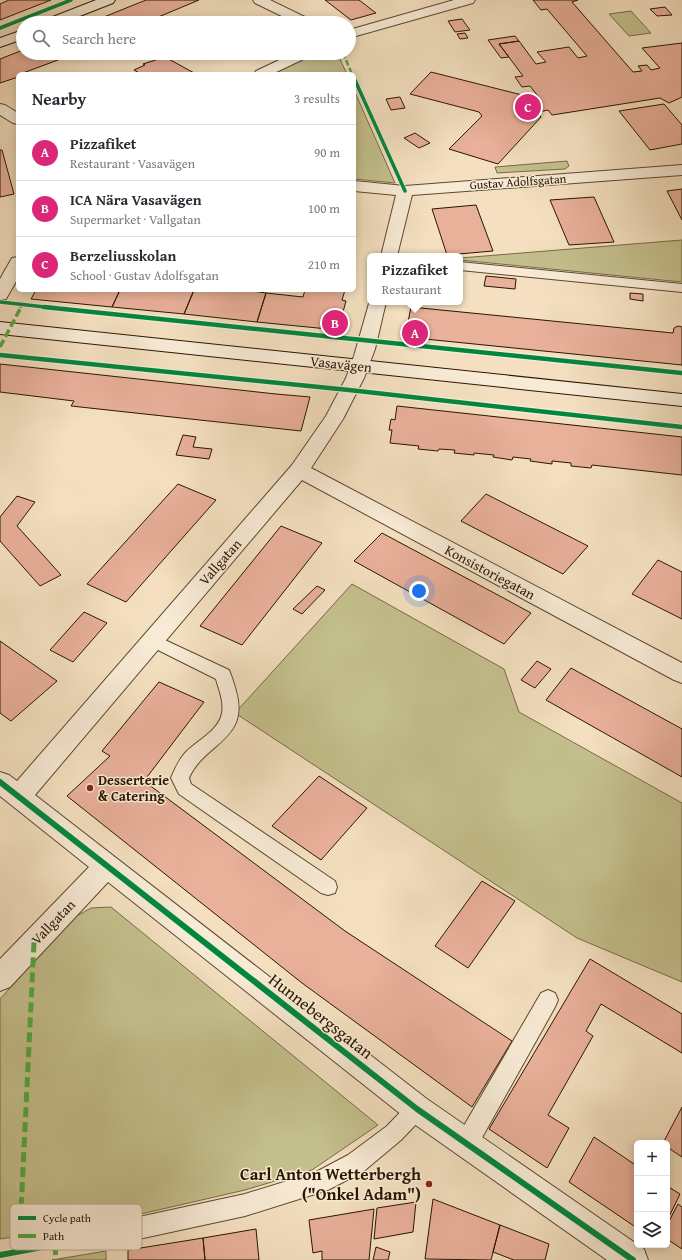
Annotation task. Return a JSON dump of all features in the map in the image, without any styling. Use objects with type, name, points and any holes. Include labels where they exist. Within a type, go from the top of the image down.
[{"type":"street","points":[[68,16],[108,0]]},
{"type":"street","points":[[260,0],[292,16]]},
{"type":"street","points":[[356,32],[468,0]]},
{"type":"street","points":[[0,43],[16,37]]},
{"type":"street","points":[[265,72],[290,60]]},
{"type":"street","points":[[0,108],[16,119]]},
{"type":"street","name":"Gustav Adolfsgatan","points":[[356,186],[405,191],[682,170]]},
{"type":"street","points":[[390,253],[405,191]]},
{"type":"street","points":[[0,295],[16,266]]},
{"type":"street","name":"Vallgatan","points":[[19,796],[299,470],[337,412],[360,366],[376,305]]},
{"type":"street","name":"Vasavägen","points":[[0,328],[682,400]]},
{"type":"street","name":"Konsistoriegatan","points":[[299,470],[682,674]]},
{"type":"street","name":"Hunnebergsgatan","points":[[0,782],[417,1110],[633,1260]]},
{"type":"street","name":"Vallgatan","points":[[0,978],[107,866]]},
{"type":"lane","points":[[463,266],[682,288]]},
{"type":"lane","points":[[152,640],[223,675],[230,714],[223,728],[215,738],[200,750],[185,766],[180,778],[185,789],[328,887]]},
{"type":"lane","points":[[466,1144],[548,1000]]},
{"type":"lane","points":[[142,1227],[245,1205],[320,1182],[356,1162],[394,1133],[417,1110]]},
{"type":"shaded area","points":[[631,11],[651,33],[629,36],[609,14]]},
{"type":"shaded area","points":[[299,60],[340,60],[346,72],[275,72]]},
{"type":"shaded area","points":[[356,95],[395,183],[356,179]]},
{"type":"shaded area","points":[[567,161],[569,166],[565,169],[497,173],[495,167]]},
{"type":"shaded area","points":[[682,240],[682,282],[463,260],[463,258]]},
{"type":"shaded area","points":[[352,584],[504,669],[519,712],[682,803],[682,982],[577,938],[235,713]]},
{"type":"shaded area","points":[[111,907],[378,1125],[312,1170],[245,1190],[142,1214],[142,1204],[10,1204],[10,1237],[0,1239],[0,999],[73,918],[91,908]]},
{"type":"shaded area","points":[[106,1251],[106,1260],[52,1260]]},
{"type":"building","points":[[9,0],[51,0],[0,20],[0,4]]},
{"type":"building","points":[[146,0],[199,0],[161,16],[106,16]]},
{"type":"building","points":[[325,0],[359,0],[376,13],[356,19],[356,16],[346,16]]},
{"type":"building","points":[[533,0],[578,0],[572,2],[633,72],[642,71],[638,66],[647,65],[651,70],[660,68],[642,48],[682,43],[682,97],[669,103],[660,98],[552,115],[548,110],[538,112],[529,101],[540,99],[530,86],[522,87],[515,77],[523,76],[499,44],[519,41],[536,64],[546,62],[537,52],[569,47],[578,58],[587,56],[547,9],[541,10]]},
{"type":"building","points":[[665,7],[672,15],[657,16],[650,9]]},
{"type":"building","points":[[462,19],[470,30],[455,32],[448,21]]},
{"type":"building","points":[[465,33],[468,38],[460,39],[457,34]]},
{"type":"building","points":[[515,36],[519,41],[499,44],[509,57],[501,58],[488,40]]},
{"type":"building","points":[[16,53],[16,60],[58,60],[26,72],[16,72],[16,78],[0,83],[0,59]]},
{"type":"building","points":[[156,60],[170,60],[192,72],[138,72],[134,70],[145,65],[143,64]]},
{"type":"building","points":[[431,72],[526,96],[541,117],[498,164],[449,149],[482,116],[479,112],[410,94]]},
{"type":"building","points":[[400,97],[405,108],[391,110],[386,99]]},
{"type":"building","points":[[664,104],[682,125],[682,144],[650,150],[619,111]]},
{"type":"building","points":[[415,133],[430,143],[419,148],[404,138]]},
{"type":"building","points":[[0,150],[2,150],[14,194],[0,197]]},
{"type":"building","points":[[682,189],[682,220],[667,191]]},
{"type":"building","points":[[594,197],[614,242],[569,245],[550,200]]},
{"type":"building","points":[[476,205],[493,251],[463,254],[446,253],[432,209]]},
{"type":"building","points":[[486,276],[516,279],[515,289],[484,286]]},
{"type":"building","points":[[35,292],[119,292],[112,307],[31,299]]},
{"type":"building","points":[[119,292],[193,292],[184,314],[112,307]]},
{"type":"building","points":[[193,292],[266,293],[257,322],[184,314]]},
{"type":"building","points":[[304,292],[344,292],[342,300],[346,301],[338,330],[257,322],[266,293],[303,297]]},
{"type":"building","points":[[630,293],[643,294],[643,301],[630,299]]},
{"type":"building","points":[[411,307],[673,333],[674,328],[678,326],[682,327],[682,365],[405,337]]},
{"type":"building","points":[[0,364],[310,397],[301,431],[71,406],[74,401],[0,392]]},
{"type":"building","points":[[397,406],[682,437],[682,475],[592,465],[591,468],[571,466],[571,463],[552,461],[552,464],[530,461],[531,459],[513,457],[512,460],[493,457],[494,455],[454,453],[455,450],[439,449],[438,451],[418,449],[419,446],[390,443],[392,430],[389,430],[391,419],[395,420]]},
{"type":"building","points":[[183,435],[196,437],[193,447],[212,449],[209,459],[176,455]]},
{"type":"building","points":[[178,484],[216,500],[126,602],[87,584]]},
{"type":"building","points":[[486,494],[588,546],[563,574],[461,521]]},
{"type":"building","points":[[17,496],[35,502],[17,526],[61,575],[40,586],[0,541],[0,517]]},
{"type":"building","points":[[281,526],[322,543],[242,645],[200,626]]},
{"type":"building","points":[[382,533],[531,613],[504,644],[354,561]]},
{"type":"building","points":[[658,560],[682,572],[682,619],[632,594]]},
{"type":"building","points":[[317,586],[325,590],[302,614],[293,609]]},
{"type":"building","points":[[84,612],[107,623],[73,662],[50,650]]},
{"type":"building","points":[[0,641],[57,681],[11,721],[0,713]]},
{"type":"building","points":[[537,661],[551,669],[535,688],[521,680]]},
{"type":"building","points":[[571,668],[682,729],[682,777],[546,700]]},
{"type":"building","points":[[159,682],[204,702],[144,781],[345,931],[512,1041],[472,1107],[302,983],[67,796],[110,756],[102,751]]},
{"type":"building","points":[[319,776],[367,808],[321,860],[272,826]]},
{"type":"building","points":[[482,881],[515,901],[468,968],[435,946]]},
{"type":"building","points":[[590,959],[682,1014],[682,1053],[601,1004],[586,1031],[593,1036],[548,1115],[569,1128],[547,1168],[489,1129]]},
{"type":"building","points":[[682,1107],[682,1157],[670,1149],[670,1140],[665,1140]]},
{"type":"building","points":[[594,1137],[634,1164],[634,1226],[569,1182]]},
{"type":"building","points":[[670,1188],[680,1194],[670,1215]]},
{"type":"building","points":[[433,1199],[500,1225],[491,1260],[425,1259]]},
{"type":"building","points":[[416,1202],[413,1232],[374,1239],[377,1208]]},
{"type":"building","points":[[678,1204],[682,1207],[682,1249],[670,1241],[670,1219]]},
{"type":"building","points":[[374,1209],[369,1260],[322,1260],[322,1251],[313,1253],[309,1220]]},
{"type":"building","points":[[500,1225],[549,1244],[545,1260],[514,1260],[493,1252]]},
{"type":"building","points":[[256,1229],[259,1260],[205,1260],[203,1238]]},
{"type":"building","points":[[203,1238],[205,1260],[128,1260],[128,1250],[142,1250],[142,1248]]},
{"type":"building","points":[[376,1247],[390,1252],[388,1260],[373,1260]]},
{"type":"marked path","points":[[346,60],[351,72]]},
{"type":"marked path","points":[[0,347],[22,304]]},
{"type":"marked path","points":[[21,1204],[34,942]]},
{"type":"marked path","points":[[55,1250],[56,1260]]},
{"type":"cycle path","points":[[30,16],[71,0]]},
{"type":"cycle path","points":[[0,28],[16,22]]},
{"type":"cycle path","points":[[356,82],[405,191]]},
{"type":"cycle path","points":[[0,302],[682,373]]},
{"type":"cycle path","points":[[0,355],[349,390],[682,427]]},
{"type":"cycle path","points":[[0,782],[417,1109],[633,1260]]},
{"type":"cycle path","points":[[0,1255],[26,1250]]},
{"type":"place","name":"Berzeliusskolan","points":[[528,107]]},
{"type":"place","name":"ICA Nära Vasavägen","points":[[335,323]]},
{"type":"place","name":"Pizzafiket","points":[[415,333]]},
{"type":"place","name":"Desserterie & Catering","points":[[90,788]]},
{"type":"place","name":"Carl Anton Wetterbergh (\"Onkel Adam\")","points":[[429,1184]]}]
